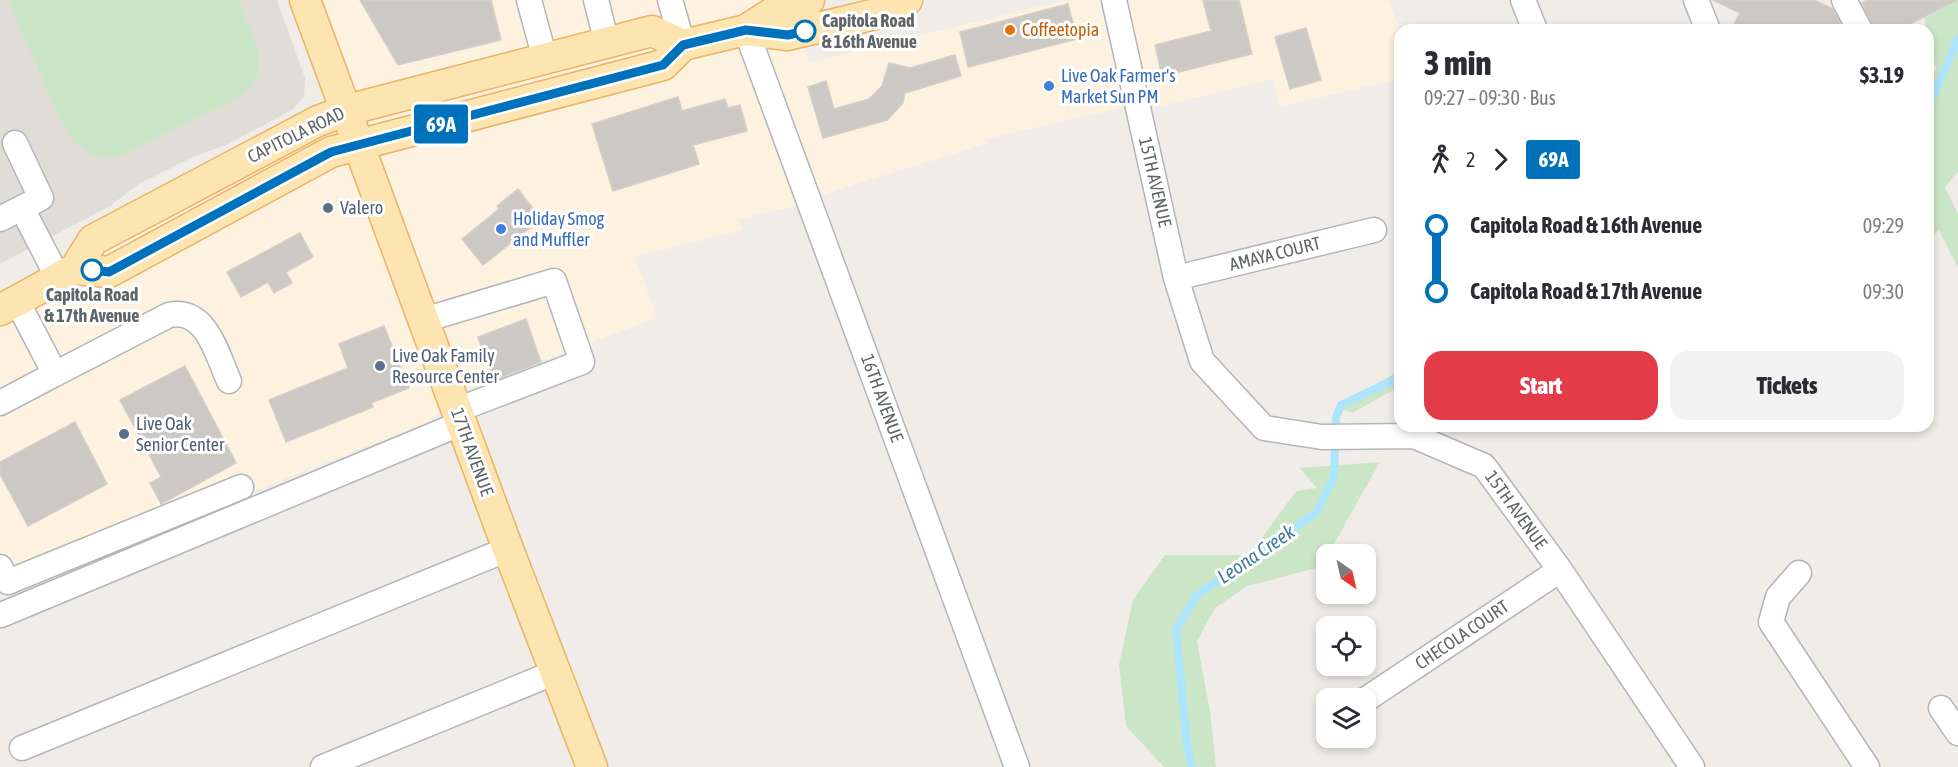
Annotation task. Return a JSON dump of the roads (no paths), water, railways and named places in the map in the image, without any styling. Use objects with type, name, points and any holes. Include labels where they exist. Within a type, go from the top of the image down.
[{"type":"main road","name":"17TH AVENUE","points":[[305,0],[508,549],[592,767]]},
{"type":"main road","name":"CAPITOLA ROAD","points":[[67,274],[109,272],[331,152],[663,65],[683,45],[746,30],[780,8],[809,0]]},
{"type":"main road","name":"CAPITOLA ROAD","points":[[746,30],[788,35],[897,9],[907,0]]},
{"type":"main road","name":"CAPITOLA ROAD","points":[[9,305],[67,274],[93,240],[318,121],[347,110],[652,31],[683,45]]},
{"type":"street","points":[[529,0],[544,59]]},
{"type":"street","points":[[596,0],[607,43]]},
{"type":"street","points":[[670,0],[683,45]]},
{"type":"street","name":"15TH AVENUE","points":[[1114,0],[1176,278],[1202,361],[1264,428],[1322,438],[1414,436],[1484,466],[1560,570],[1692,767]]},
{"type":"street","points":[[1524,0],[1533,24]]},
{"type":"street","points":[[1696,0],[1706,24]]},
{"type":"street","points":[[1844,0],[1857,24]]},
{"type":"street","name":"16TH AVENUE","points":[[746,30],[1017,767]]},
{"type":"street","points":[[0,219],[41,198],[15,143]]},
{"type":"street","points":[[22,208],[67,274]]},
{"type":"street","name":"AMAYA COURT","points":[[1176,278],[1374,230]]},
{"type":"street","points":[[1,615],[582,362],[554,281],[424,320]]},
{"type":"street","points":[[9,305],[55,374]]},
{"type":"street","points":[[0,403],[169,315],[180,312],[195,317],[204,328],[230,381]]},
{"type":"street","points":[[0,567],[8,582],[241,487]]},
{"type":"street","points":[[22,748],[508,549]]},
{"type":"street","name":"CHECOLA COURT","points":[[1376,692],[1560,570]]},
{"type":"street","points":[[1799,573],[1778,597],[1771,622],[1867,767]]},
{"type":"street","points":[[323,767],[555,672]]},
{"type":"street","points":[[1941,708],[1958,734]]},
{"type":"waterway","name":"Leona Creek","points":[[1934,95],[1958,38]]},
{"type":"waterway","name":"Leona Creek","points":[[1192,767],[1187,745],[1176,629],[1197,595],[1316,513],[1334,477],[1336,417],[1341,405],[1394,380]]},
{"type":"place","name":"Coffeetopia","points":[[1010,30]]},
{"type":"place","name":"Capitola Road & 16th Avenue","points":[[805,31]]},
{"type":"place","name":"Live Oak Farmer's Market Sun PM","points":[[1049,86]]},
{"type":"place","name":"Valero","points":[[328,208]]},
{"type":"place","name":"Holiday Smog and Muffler","points":[[501,229]]},
{"type":"place","name":"Capitola Road & 17th Avenue","points":[[92,270]]},
{"type":"place","name":"Live Oak Family Resource Center","points":[[380,366]]},
{"type":"place","name":"Live Oak Senior Center","points":[[124,434]]}]
